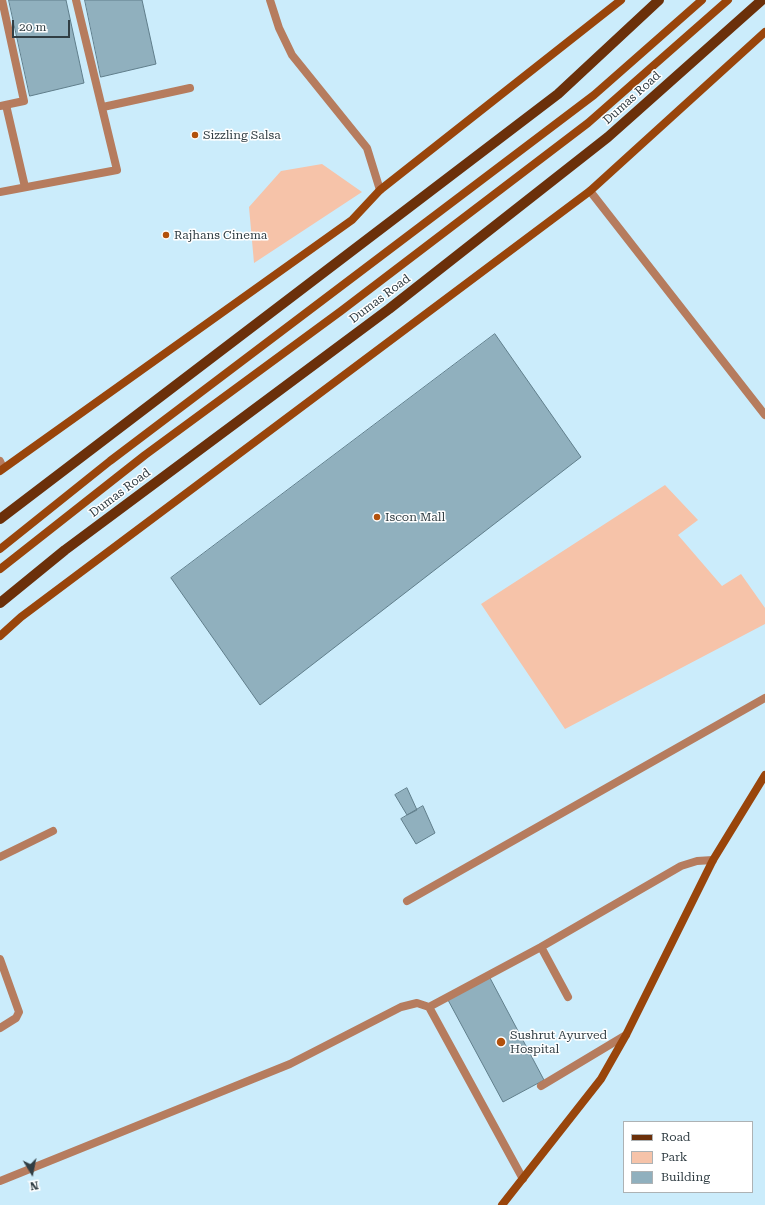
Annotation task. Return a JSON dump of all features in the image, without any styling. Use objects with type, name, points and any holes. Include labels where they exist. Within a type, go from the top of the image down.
[{"type":"main road","points":[[0,519],[558,94],[659,0]]},
{"type":"main road","name":"Dumas Road","points":[[0,603],[64,550],[389,309],[589,151],[762,0]]},
{"type":"street","points":[[2,0],[24,101],[3,105],[26,188]]},
{"type":"street","points":[[0,192],[117,170],[76,0]]},
{"type":"street","points":[[270,0],[279,28],[292,55],[367,148],[380,190]]},
{"type":"street","points":[[1,467],[352,220],[380,190],[621,0]]},
{"type":"street","points":[[0,549],[110,461],[594,95],[702,0]]},
{"type":"street","points":[[0,569],[145,455],[341,311],[588,123],[728,0]]},
{"type":"street","points":[[0,636],[21,617],[590,191],[765,32]]},
{"type":"street","points":[[103,107],[190,88]]},
{"type":"street","points":[[590,191],[765,415]]},
{"type":"street","points":[[408,901],[765,698]]},
{"type":"street","points":[[502,1205],[601,1079],[626,1034],[713,860],[765,775]]},
{"type":"street","points":[[0,857],[53,831]]},
{"type":"street","points":[[429,1008],[541,947],[680,866],[697,861],[713,860]]},
{"type":"street","points":[[541,947],[568,997]]},
{"type":"street","points":[[0,959],[19,1012],[16,1018],[0,1028]]},
{"type":"street","points":[[0,1181],[290,1064],[401,1007],[417,1003],[429,1008],[523,1178]]},
{"type":"street","points":[[541,1086],[626,1034]]},
{"type":"green space","points":[[322,164],[362,192],[254,263],[249,207],[281,171]]},
{"type":"green space","points":[[665,485],[698,520],[678,535],[722,586],[741,574],[765,608],[765,624],[565,729],[481,604]]},
{"type":"building","points":[[9,0],[66,0],[84,83],[30,96]]},
{"type":"building","points":[[85,0],[142,0],[156,64],[101,77]]},
{"type":"building","name":"Iscon Mall","points":[[495,334],[581,457],[260,705],[171,578]]},
{"type":"building","points":[[407,788],[417,810],[407,815],[395,795]]},
{"type":"building","points":[[423,806],[435,833],[416,844],[401,819]]},
{"type":"building","points":[[490,978],[544,1080],[503,1102],[448,1000]]},
{"type":"place","name":"Sizzling Salsa","points":[[195,135]]},
{"type":"place","name":"Rajhans Cinema","points":[[166,235]]},
{"type":"place","name":"Iscon Mall","points":[[377,517]]},
{"type":"place","name":"Sushrut Ayurved Hospital","points":[[501,1042]]}]
